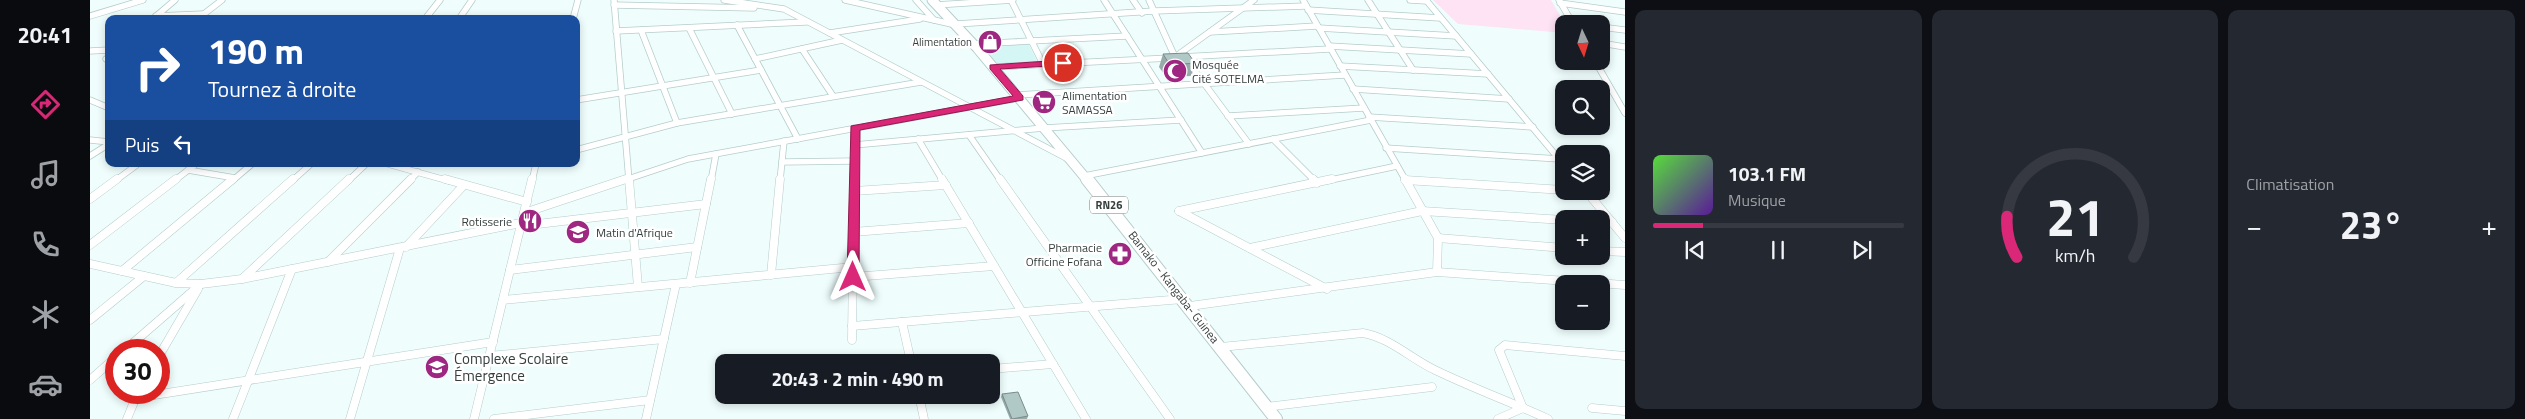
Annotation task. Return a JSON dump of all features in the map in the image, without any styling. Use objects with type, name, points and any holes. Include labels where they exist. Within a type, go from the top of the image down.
[{"type":"main road","name":"Bamako - Kangaba- Guinea","points":[[934,2],[974,44],[1072,161],[1188,303],[1276,419]]},
{"type":"street","points":[[90,16],[143,0]]},
{"type":"street","points":[[157,15],[175,0]]},
{"type":"street","points":[[187,15],[203,14],[222,0]]},
{"type":"street","points":[[428,15],[440,0]]},
{"type":"street","points":[[462,15],[472,0]]},
{"type":"street","points":[[574,15],[578,0]]},
{"type":"street","points":[[724,0],[784,9],[1072,161]]},
{"type":"street","points":[[845,0],[957,25],[1142,12],[1306,5],[1377,14],[1440,18]]},
{"type":"street","points":[[869,0],[874,7]]},
{"type":"street","points":[[916,0],[934,20]]},
{"type":"street","points":[[934,2],[1012,0],[1043,64]]},
{"type":"street","points":[[1104,0],[1202,153]]},
{"type":"street","points":[[1133,0],[1142,12]]},
{"type":"street","points":[[1149,0],[1175,57]]},
{"type":"street","points":[[1228,0],[1235,8]]},
{"type":"street","points":[[1175,57],[1254,0]]},
{"type":"street","points":[[1368,0],[1413,70]]},
{"type":"street","points":[[1410,0],[1426,1],[1555,154]]},
{"type":"street","points":[[1559,1],[1625,12]]},
{"type":"street","points":[[1559,1],[1567,15]]},
{"type":"street","points":[[638,288],[614,2],[784,9]]},
{"type":"street","points":[[1306,5],[1438,238],[1438,272]]},
{"type":"street","points":[[830,33],[925,18]]},
{"type":"street","points":[[616,31],[808,22]]},
{"type":"street","points":[[737,25],[798,139]]},
{"type":"street","points":[[1209,32],[1318,27],[1456,36]]},
{"type":"street","points":[[689,28],[732,114]]},
{"type":"street","points":[[1610,28],[1625,30]]},
{"type":"street","points":[[641,30],[677,123]]},
{"type":"street","points":[[974,44],[1127,36]]},
{"type":"street","points":[[755,59],[842,40]]},
{"type":"street","points":[[1610,44],[1625,47]]},
{"type":"street","points":[[993,67],[1330,48],[1471,54]]},
{"type":"street","points":[[802,49],[833,96]]},
{"type":"street","points":[[90,51],[105,50]]},
{"type":"street","points":[[1184,57],[1249,144]]},
{"type":"street","points":[[1340,66],[1488,74]]},
{"type":"street","points":[[580,99],[761,70]]},
{"type":"street","points":[[1600,70],[1625,113]]},
{"type":"street","points":[[524,213],[688,159],[970,107],[1018,96],[1346,75]]},
{"type":"street","points":[[580,149],[677,123],[922,82]]},
{"type":"street","points":[[1353,89],[1508,99]]},
{"type":"street","points":[[90,100],[105,106]]},
{"type":"street","points":[[1228,116],[1364,108]]},
{"type":"street","points":[[1084,176],[1370,118],[1532,128]]},
{"type":"street","points":[[854,145],[1044,128],[1180,120]]},
{"type":"street","points":[[852,340],[854,128]]},
{"type":"street","points":[[969,135],[1170,419]]},
{"type":"street","points":[[918,139],[1086,419]]},
{"type":"street","points":[[1273,139],[1318,182]]},
{"type":"street","points":[[90,140],[105,142]]},
{"type":"street","points":[[771,275],[784,141]]},
{"type":"street","points":[[90,156],[105,146]]},
{"type":"street","points":[[1386,148],[1555,161]]},
{"type":"street","points":[[690,282],[716,154]]},
{"type":"street","points":[[782,162],[854,161]]},
{"type":"street","points":[[1327,289],[1179,211],[1397,166]]},
{"type":"street","points":[[90,199],[134,167]]},
{"type":"street","points":[[90,246],[192,167]]},
{"type":"street","points":[[122,271],[248,167]]},
{"type":"street","points":[[176,283],[307,167]]},
{"type":"street","points":[[242,279],[363,167]]},
{"type":"street","points":[[399,167],[527,202]]},
{"type":"street","points":[[474,419],[535,167]]},
{"type":"street","points":[[188,170],[234,178]]},
{"type":"street","points":[[327,262],[418,172]]},
{"type":"street","points":[[1405,180],[1555,189]]},
{"type":"street","points":[[350,419],[403,247],[464,185]]},
{"type":"street","points":[[854,191],[946,185]]},
{"type":"street","points":[[1593,200],[1625,238]]},
{"type":"street","points":[[91,265],[176,283],[200,284],[242,279],[521,225],[706,204]]},
{"type":"street","points":[[1250,248],[1422,211],[1555,219]]},
{"type":"street","points":[[853,232],[969,223]]},
{"type":"street","points":[[1438,238],[1555,247]]},
{"type":"street","points":[[510,270],[697,247]]},
{"type":"street","points":[[1610,251],[1625,252]]},
{"type":"street","points":[[853,277],[994,266]]},
{"type":"street","points":[[503,300],[853,267]]},
{"type":"street","points":[[233,419],[292,269]]},
{"type":"street","points":[[852,326],[1091,307],[1188,303],[1327,289],[1438,272],[1625,285]]},
{"type":"street","points":[[90,320],[144,276]]},
{"type":"street","points":[[138,339],[200,284]]},
{"type":"street","points":[[169,339],[200,284]]},
{"type":"street","points":[[646,419],[676,284]]},
{"type":"street","points":[[902,322],[909,354]]},
{"type":"street","points":[[1221,347],[1364,333],[1373,334],[1383,337],[1422,363],[1548,419]]},
{"type":"street","points":[[489,356],[664,339]]},
{"type":"street","points":[[170,390],[493,342]]},
{"type":"street","points":[[1523,408],[1502,362],[1499,350],[1505,345],[1625,356]]},
{"type":"street","points":[[1000,368],[1053,364]]},
{"type":"street","points":[[90,380],[105,367]]},
{"type":"street","points":[[1266,407],[1432,386]]},
{"type":"street","points":[[494,419],[650,400]]},
{"type":"street","points":[[127,419],[133,404]]},
{"type":"street","points":[[920,404],[924,419]]},
{"type":"street","points":[[1498,419],[1523,408]]},
{"type":"street","points":[[1592,408],[1625,411]]},
{"type":"shaded area","points":[[1433,0],[1551,0],[1560,15],[1555,15],[1555,32],[1458,24]]},
{"type":"shaded area","points":[[1028,43],[1038,63],[998,65],[981,45]]},
{"type":"building","points":[[1188,53],[1195,63],[1170,65],[1163,54]]},
{"type":"building","points":[[1018,392],[1028,416],[1012,419],[1002,394]]},
{"type":"place","name":"Alimentation","points":[[990,42]]},
{"type":"place","name":"Mosquée Cité SOTELMA","points":[[1175,71]]},
{"type":"place","name":"Alimentation SAMASSA","points":[[1044,102]]},
{"type":"place","name":"Rotisserie","points":[[530,221]]},
{"type":"place","name":"Matin d'Afrique","points":[[578,232]]},
{"type":"place","name":"Pharmacie Officine Fofana","points":[[1120,254]]},
{"type":"place","name":"Complexe Scolaire Émergence","points":[[437,367]]},
{"type":"route","points":[[853,277],[854,128],[1019,98],[993,67],[1063,63]]}]
